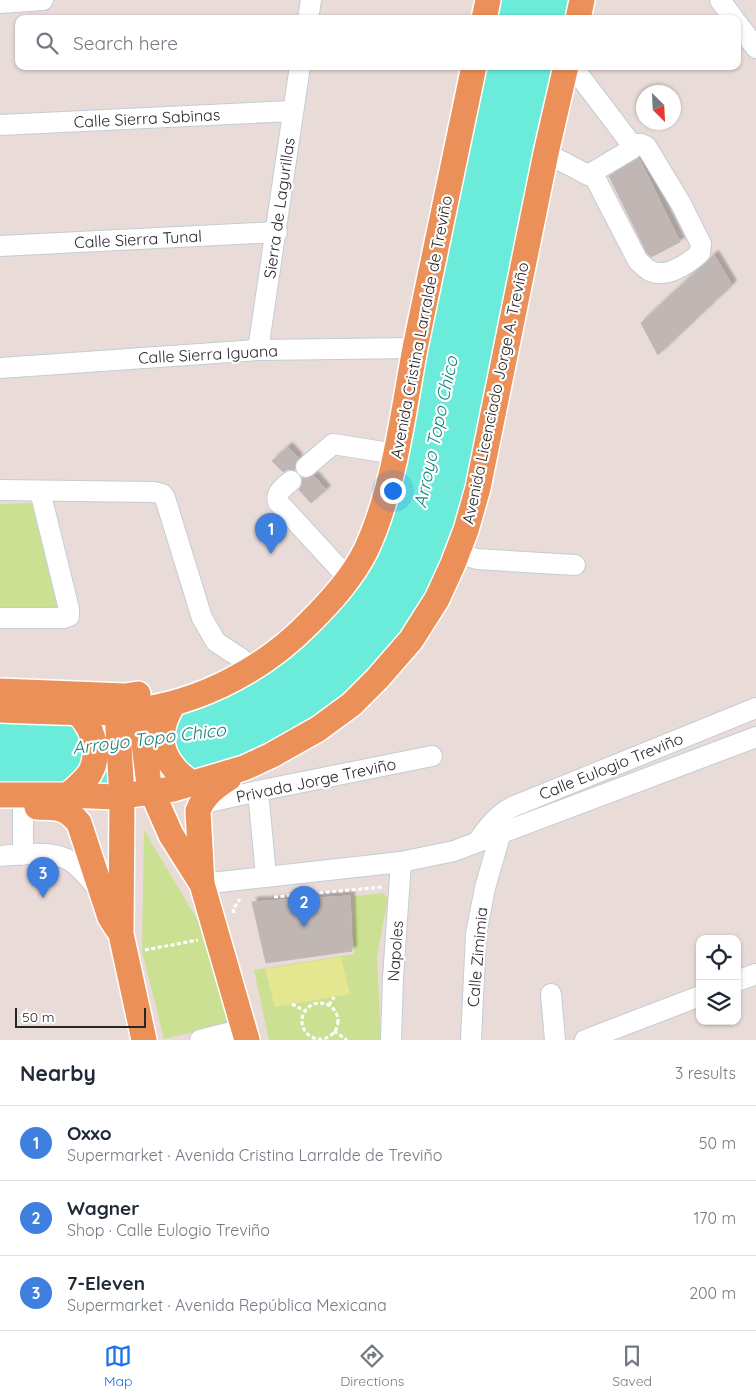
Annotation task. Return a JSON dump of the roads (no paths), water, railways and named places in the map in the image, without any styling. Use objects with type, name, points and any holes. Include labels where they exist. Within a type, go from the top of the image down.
[{"type":"main road","points":[[485,15],[488,0]]},
{"type":"main road","points":[[579,15],[582,0]]},
{"type":"main road","name":"Avenida Cristina Larralde de Treviño","points":[[0,710],[82,717],[129,716],[170,709],[256,667],[291,642],[349,579],[366,549],[380,513],[396,454],[415,348],[473,70]]},
{"type":"main road","name":"Avenida Licenciado Jorge A. Treviño","points":[[190,786],[211,790],[244,768],[302,740],[352,704],[377,679],[410,640],[437,599],[457,553],[478,488],[546,153],[565,70]]},
{"type":"main road","points":[[0,691],[124,696],[152,693],[190,682],[242,659],[328,604]]},
{"type":"main road","points":[[170,709],[162,728],[165,754],[190,786],[198,811],[202,884],[245,1035]]},
{"type":"main road","points":[[129,716],[150,785],[171,835],[202,884]]},
{"type":"main road","points":[[129,716],[122,789],[121,934],[144,1040]]},
{"type":"main road","points":[[74,790],[90,773],[94,764],[94,741],[82,717]]},
{"type":"main road","points":[[0,796],[74,790],[122,789],[150,785],[190,786]]},
{"type":"main road","points":[[0,796],[10,802],[23,806],[59,808],[70,812],[79,823],[110,917],[121,934]]},
{"type":"street","points":[[0,2],[43,0]]},
{"type":"street","points":[[309,15],[311,0]]},
{"type":"street","points":[[720,0],[731,15]]},
{"type":"street","points":[[741,28],[756,48]]},
{"type":"street","name":"Sierra de Lagurillas","points":[[258,350],[299,70]]},
{"type":"street","points":[[546,153],[585,175],[593,174],[630,151],[631,144],[575,70]]},
{"type":"street","name":"Calle Sierra Sabinas","points":[[0,125],[293,111]]},
{"type":"street","points":[[593,174],[638,261],[648,270],[662,273],[683,267],[700,253],[701,244],[681,204],[646,146],[631,144]]},
{"type":"street","name":"Calle Sierra Tunal","points":[[0,246],[276,232]]},
{"type":"street","name":"Calle Sierra Iguana","points":[[0,368],[258,350],[415,348]]},
{"type":"street","points":[[306,467],[333,444],[396,454]]},
{"type":"street","points":[[291,481],[278,493],[278,502],[349,579]]},
{"type":"street","points":[[0,490],[154,492],[162,494],[165,498],[202,618],[216,642],[242,659]]},
{"type":"street","points":[[0,618],[64,618],[69,616],[69,609],[40,491]]},
{"type":"street","points":[[457,553],[477,559],[574,565]]},
{"type":"street","name":"Calle Eulogio Treviño","points":[[202,884],[401,862],[454,851],[478,841],[498,825],[512,807],[756,708]]},
{"type":"street","points":[[731,717],[749,740]]},
{"type":"street","name":"Calle Eulogio Treviño","points":[[498,825],[749,740]]},
{"type":"street","name":"Privada Jorge Treviño","points":[[190,786],[258,791],[432,756]]},
{"type":"street","points":[[258,791],[266,876]]},
{"type":"street","points":[[23,806],[23,855]]},
{"type":"street","name":"Calle Zimimia","points":[[471,1040],[476,934],[498,825]]},
{"type":"street","points":[[0,856],[60,855],[80,869],[103,895]]},
{"type":"street","name":"Napoles","points":[[391,1040],[393,964],[401,862]]},
{"type":"street","points":[[740,980],[756,974]]},
{"type":"street","points":[[551,994],[555,1040]]},
{"type":"street","points":[[585,1040],[696,998]]},
{"type":"street","points":[[200,1040],[245,1035]]},
{"type":"water","points":[[488,0],[582,0],[579,15],[485,15]]},
{"type":"water","name":"Arroyo Topo Chico","points":[[473,70],[565,70],[457,553],[352,704],[193,784],[0,795],[0,710],[140,710],[256,667],[366,549]]},
{"type":"place","name":"Oxxo","points":[[271,554]]},
{"type":"place","name":"7-Eleven","points":[[43,898]]},
{"type":"place","name":"Wagner","points":[[304,927]]}]
